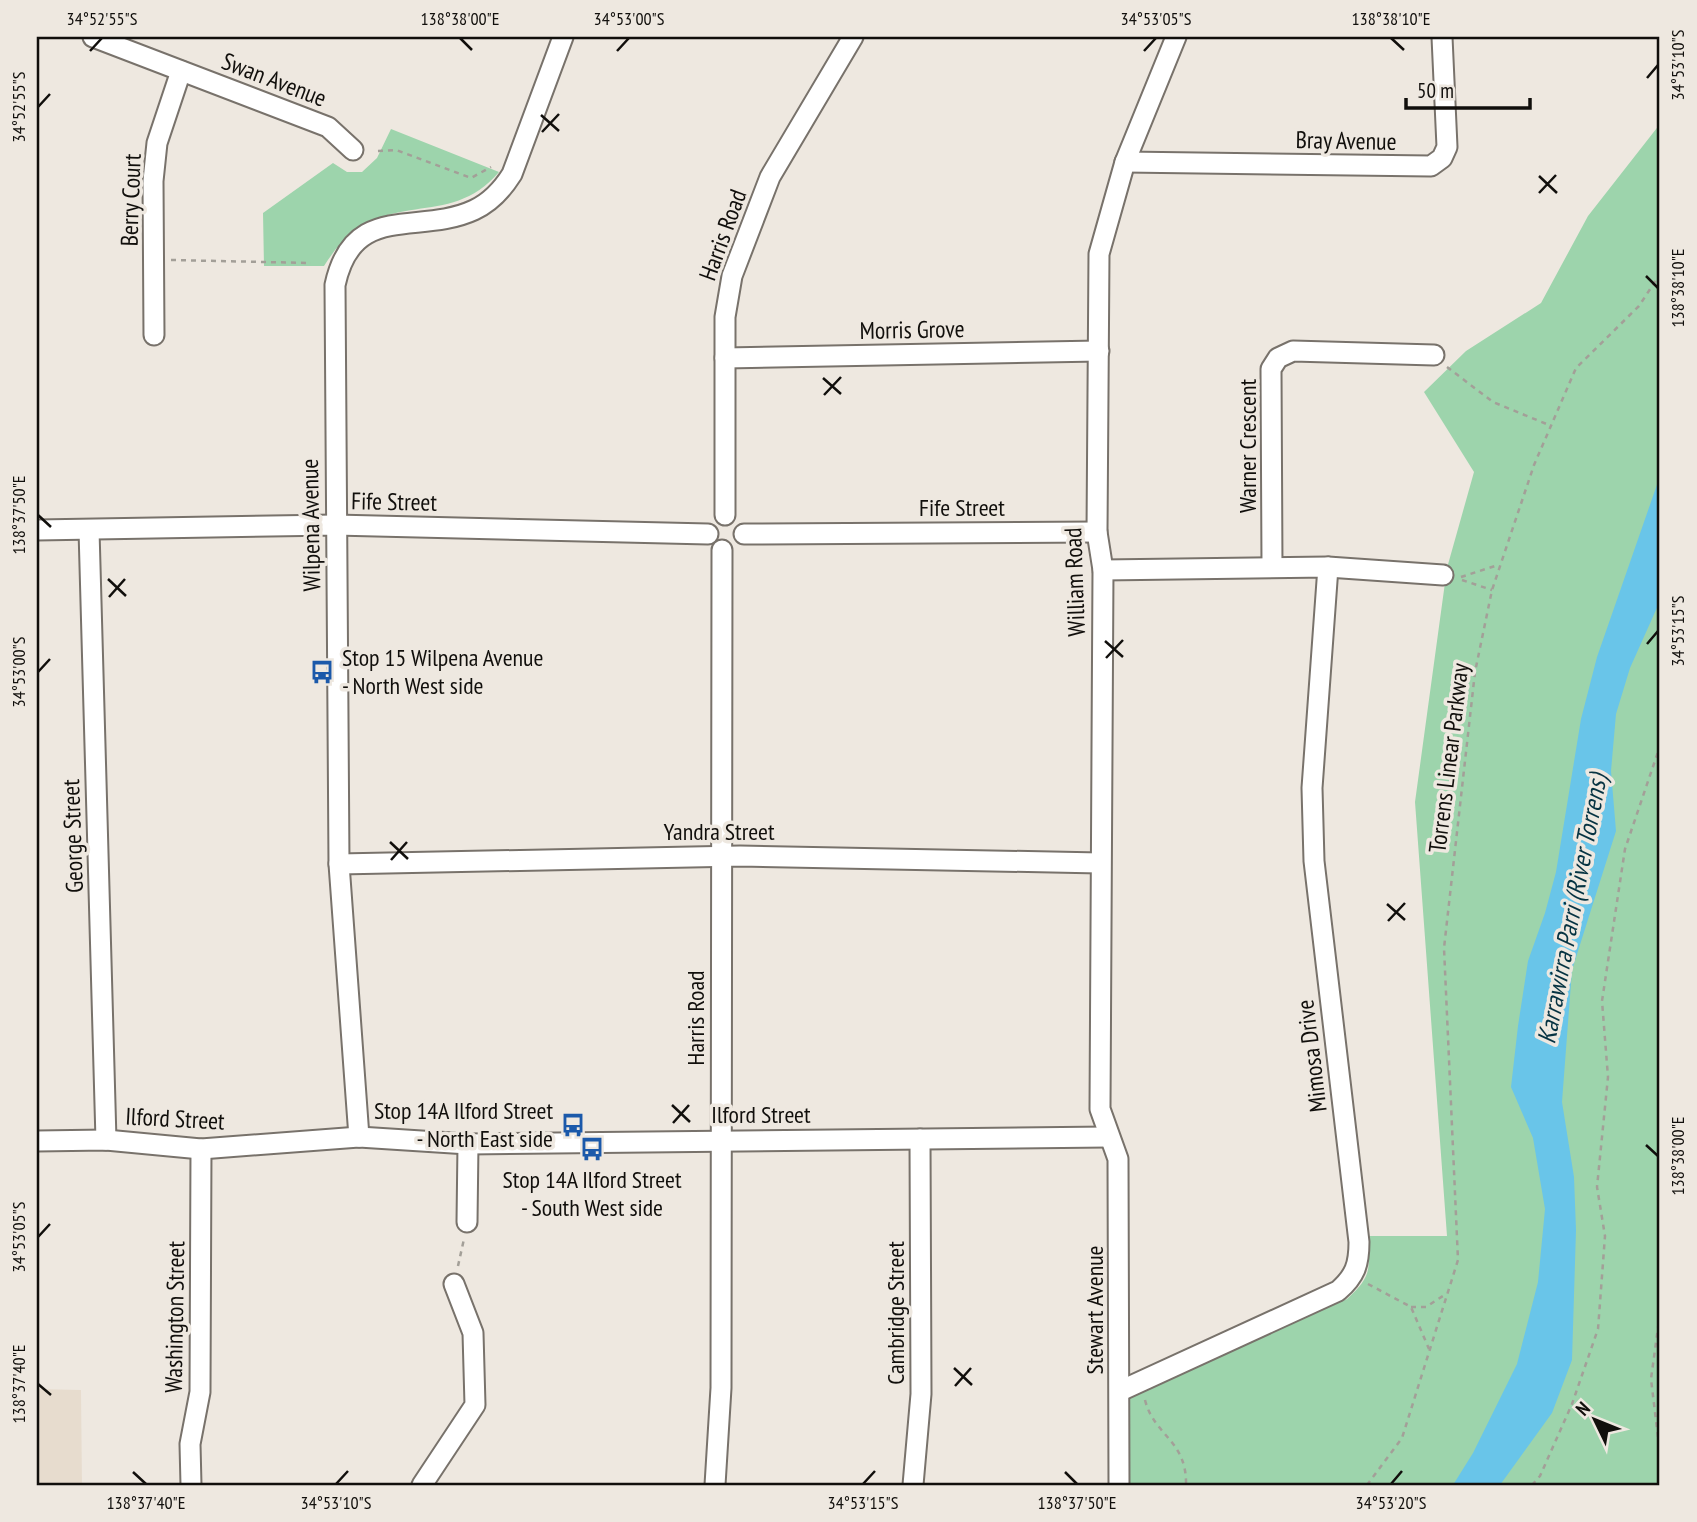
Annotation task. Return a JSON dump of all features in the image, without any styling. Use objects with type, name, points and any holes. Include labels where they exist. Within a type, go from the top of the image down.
[{"type":"street","name":"Swan Avenue","points":[[93,37],[328,127],[353,149]]},
{"type":"street","name":"Wilpena Avenue","points":[[359,1137],[339,864],[332,312],[339,265],[349,250],[382,226],[462,215],[491,200],[512,174],[563,37]]},
{"type":"street","name":"Harris Road","points":[[725,515],[727,295],[765,190],[780,158],[853,37]]},
{"type":"street","name":"William Road","points":[[1108,1137],[1100,1110],[1103,570],[1097,532],[1099,254],[1125,162],[1175,37]]},
{"type":"street","name":"Bray Avenue","points":[[1125,162],[1430,166],[1442,158],[1447,148],[1442,37]]},
{"type":"street","name":"Berry Court","points":[[154,335],[153,181],[157,143],[181,71]]},
{"type":"street","name":"Morris Grove","points":[[725,358],[1099,351]]},
{"type":"street","name":"Warner Crescent","points":[[1272,566],[1271,369],[1278,358],[1293,351],[1434,355]]},
{"type":"street","points":[[725,515],[740,523],[744,534],[734,548],[722,550],[711,542],[708,534],[709,527],[717,518],[725,515]]},
{"type":"street","name":"Fife Street","points":[[37,530],[335,525],[708,534]]},
{"type":"street","name":"George Street","points":[[89,530],[106,1140]]},
{"type":"street","name":"Fife Street","points":[[744,534],[1097,532]]},
{"type":"street","name":"Harris Road","points":[[715,1485],[721,1388],[722,550]]},
{"type":"street","points":[[1103,570],[1272,566],[1443,575]]},
{"type":"street","name":"Mimosa Drive","points":[[1328,567],[1312,788],[1314,849],[1359,1242],[1359,1265],[1353,1276]]},
{"type":"street","name":"Yandra Street","points":[[339,864],[720,856],[1100,863]]},
{"type":"street","name":"Ilford Street","points":[[37,1141],[106,1140],[201,1149],[359,1137],[468,1144],[1108,1137]]},
{"type":"street","name":"Stewart Avenue","points":[[1108,1137],[1118,1159],[1119,1485]]},
{"type":"street","name":"Cambridge Street","points":[[913,1485],[921,1394],[920,1139]]},
{"type":"street","points":[[467,1222],[468,1144]]},
{"type":"street","name":"Washington Street","points":[[191,1485],[190,1444],[200,1392],[201,1149]]},
{"type":"street","points":[[1120,1391],[1338,1291],[1353,1276]]},
{"type":"street","points":[[422,1485],[475,1405],[472,1334],[454,1284]]},
{"type":"path","points":[[378,151],[397,150],[471,178],[491,167]]},
{"type":"path","points":[[154,259],[311,263]]},
{"type":"path","name":"Torrens Linear Parkway","points":[[1367,1485],[1402,1438],[1458,1260],[1444,948],[1475,672],[1492,590],[1549,425],[1576,368],[1639,306],[1660,274]]},
{"type":"path","points":[[1434,355],[1493,402],[1549,425]]},
{"type":"path","points":[[1492,590],[1454,578],[1499,565]]},
{"type":"path","points":[[1532,1485],[1540,1476],[1572,1404],[1598,1329],[1605,1236],[1597,1187],[1608,1077],[1602,1001],[1625,849],[1660,746]]},
{"type":"path","points":[[454,1284],[467,1222]]},
{"type":"path","points":[[1353,1276],[1411,1307],[1426,1307],[1447,1293]]},
{"type":"path","points":[[1411,1307],[1429,1349]]},
{"type":"path","points":[[1660,1313],[1651,1379],[1660,1454]]},
{"type":"path","points":[[1142,1381],[1147,1405],[1156,1422],[1179,1449],[1186,1467],[1186,1485]]},
{"type":"shaded area","points":[[37,1389],[81,1390],[82,1485],[37,1485]]},
{"type":"green space","points":[[1660,124],[1660,1485],[1130,1485],[1128,1396],[1347,1299],[1361,1284],[1368,1271],[1368,1236],[1447,1236],[1415,802],[1447,568],[1474,472],[1424,392],[1466,351],[1541,303],[1588,216]]},
{"type":"green space","points":[[391,129],[499,172],[478,191],[457,201],[389,215],[367,223],[345,240],[324,266],[264,266],[263,213],[333,163],[347,172],[362,172],[377,158]]},
{"type":"water","name":"Karrawirra Parri (River Torrens)","points":[[1660,476],[1660,601],[1630,668],[1616,714],[1611,771],[1616,831],[1572,970],[1562,1102],[1574,1177],[1576,1230],[1572,1360],[1552,1413],[1500,1485],[1453,1485],[1473,1453],[1517,1364],[1538,1282],[1545,1209],[1533,1138],[1511,1087],[1518,1026],[1528,961],[1556,872],[1581,719],[1597,657]]},
{"type":"place","name":"Stop 15 Wilpena Avenue - North West side","points":[[322,672]]},
{"type":"place","name":"Stop 14A Ilford Street - North East side","points":[[573,1125]]},
{"type":"place","name":"Stop 14A Ilford Street - South West side","points":[[592,1149]]}]
